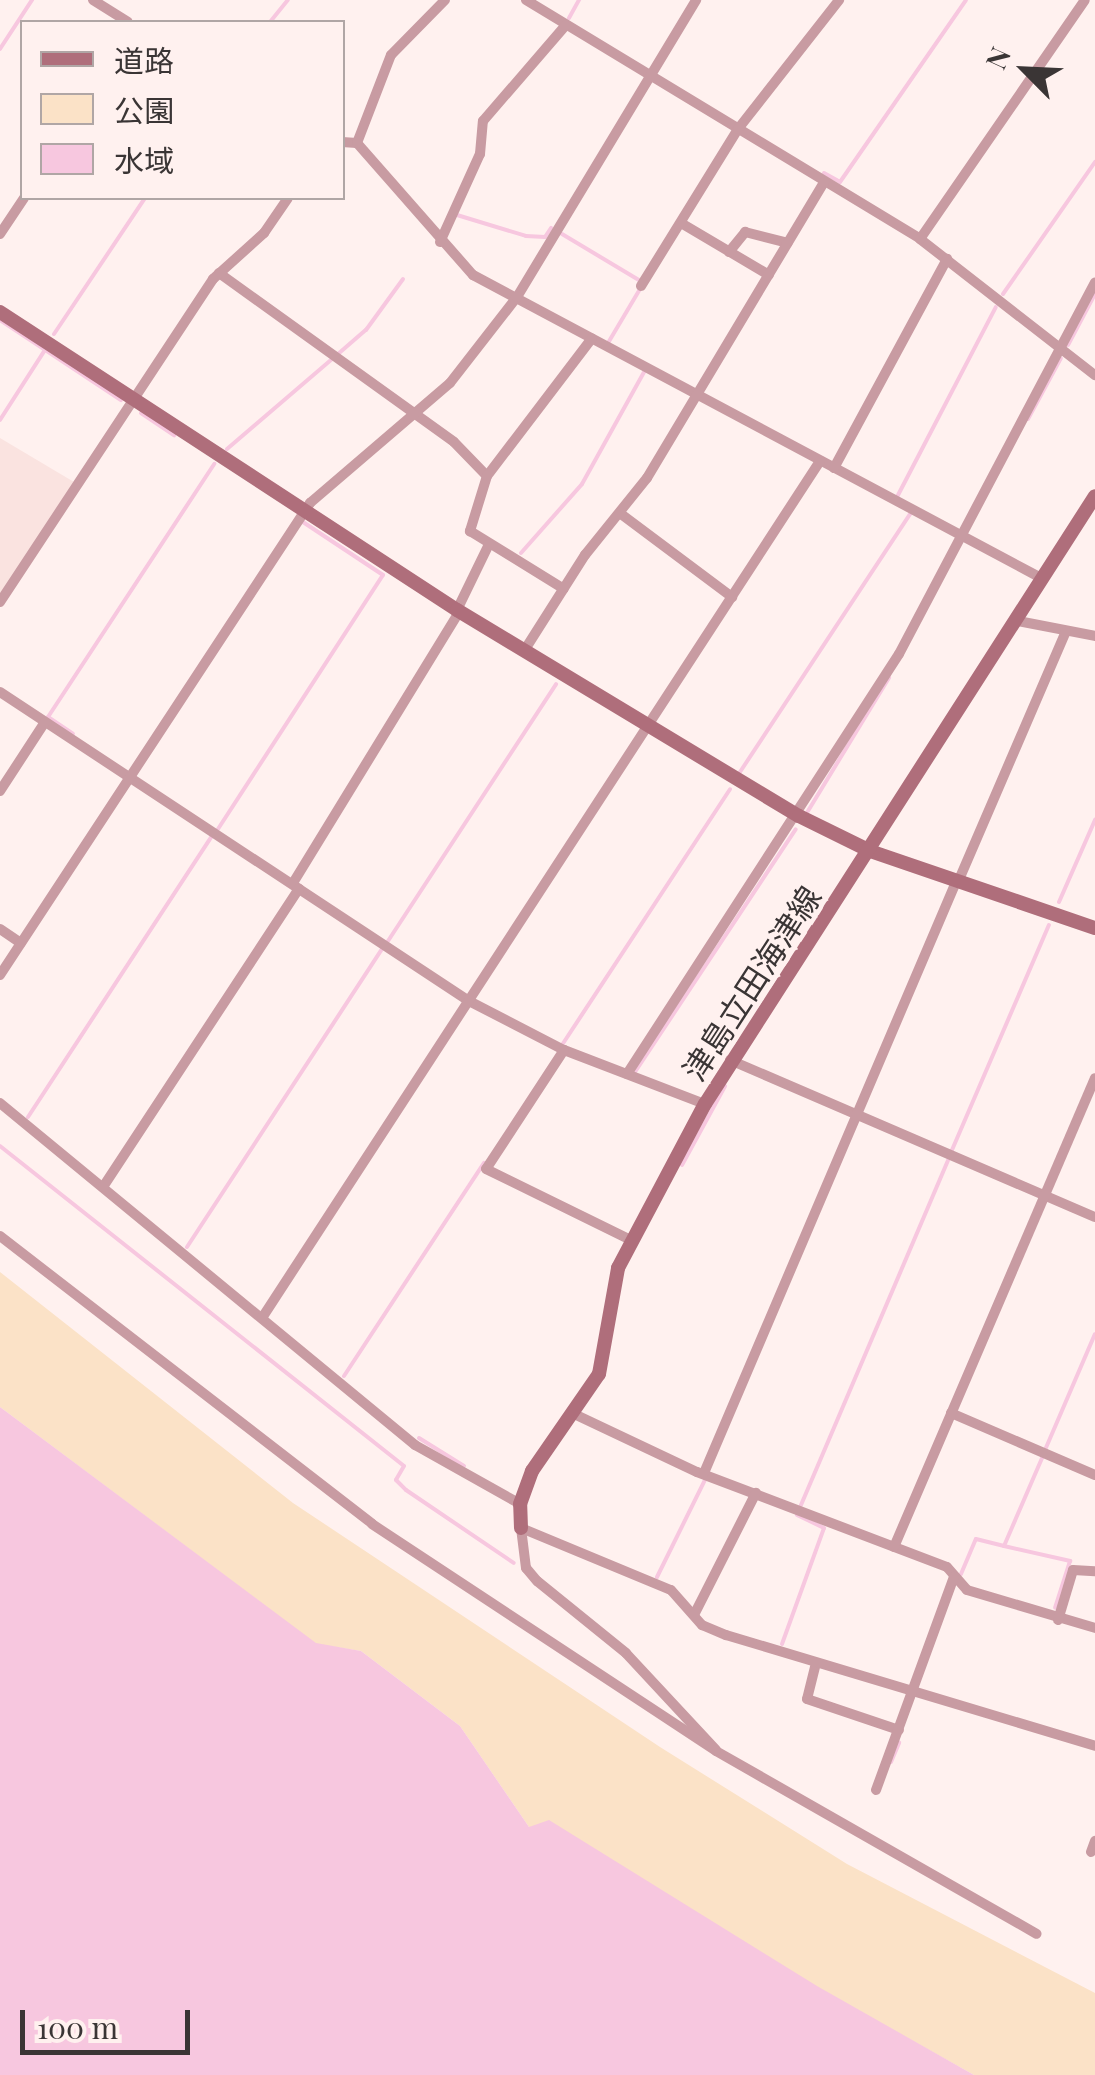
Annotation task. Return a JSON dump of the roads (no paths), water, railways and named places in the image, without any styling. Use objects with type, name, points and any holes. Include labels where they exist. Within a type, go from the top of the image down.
[{"type":"street","points":[[94,0],[125,20]]},
{"type":"street","points":[[110,11],[117,0]]},
{"type":"street","points":[[357,142],[391,55],[445,0]]},
{"type":"street","points":[[526,0],[920,239],[1095,375]]},
{"type":"street","points":[[0,975],[305,510],[450,383],[517,298],[696,0]]},
{"type":"street","points":[[641,286],[738,130],[839,0]]},
{"type":"street","points":[[920,239],[1085,0]]},
{"type":"street","points":[[440,242],[480,154],[483,121],[566,25]]},
{"type":"street","points":[[345,142],[357,142]]},
{"type":"street","points":[[357,142],[473,276],[1044,579]]},
{"type":"street","points":[[524,651],[564,589],[621,514],[824,182]]},
{"type":"street","points":[[0,234],[23,200]]},
{"type":"street","points":[[0,602],[219,273],[264,233],[287,200]]},
{"type":"street","points":[[681,223],[769,275]]},
{"type":"street","points":[[730,252],[745,232],[788,242]]},
{"type":"street","points":[[834,468],[947,258]]},
{"type":"street","points":[[219,273],[414,413],[487,476]]},
{"type":"street","points":[[627,1074],[799,816],[900,654],[1095,282]]},
{"type":"street","points":[[0,312],[458,611],[799,816],[870,851],[1095,928]]},
{"type":"street","points":[[564,589],[470,531],[487,476],[592,338]]},
{"type":"street","points":[[262,1318],[820,461]]},
{"type":"street","name":"津島立田海津線","points":[[521,1528],[520,1504],[532,1471],[598,1374],[618,1268],[705,1104],[1095,496]]},
{"type":"street","points":[[621,514],[732,596]]},
{"type":"street","points":[[103,1187],[296,886],[458,611],[489,544]]},
{"type":"street","points":[[1018,621],[1095,636]]},
{"type":"street","points":[[704,1473],[1066,630]]},
{"type":"street","points":[[0,692],[470,1000],[564,1050],[705,1104]]},
{"type":"street","points":[[0,791],[45,722]]},
{"type":"street","points":[[0,929],[21,943]]},
{"type":"street","points":[[564,1050],[486,1169],[633,1241]]},
{"type":"street","points":[[730,1060],[1095,1217]]},
{"type":"street","points":[[894,1546],[1095,1078]]},
{"type":"street","points":[[0,1103],[416,1445],[520,1504]]},
{"type":"street","points":[[0,1236],[372,1524],[716,1751],[1036,1934]]},
{"type":"street","points":[[951,1413],[1095,1475]]},
{"type":"street","points":[[572,1414],[704,1473],[947,1566],[966,1590],[1095,1628]]},
{"type":"street","points":[[694,1615],[756,1493]]},
{"type":"street","points":[[716,1751],[700,1726],[626,1652],[537,1582],[526,1568],[521,1528],[671,1590],[694,1615],[726,1636],[1095,1746]]},
{"type":"street","points":[[1058,1620],[1072,1570],[1095,1571]]},
{"type":"street","points":[[876,1790],[954,1577]]},
{"type":"street","points":[[816,1663],[807,1699],[898,1730]]},
{"type":"water","points":[[0,1407],[316,1643],[361,1651],[460,1726],[529,1827],[549,1820],[817,1986],[974,2075],[0,2075]]},
{"type":"waterway","points":[[0,49],[32,0]]},
{"type":"waterway","points":[[272,20],[288,0]]},
{"type":"waterway","points":[[569,18],[579,0]]},
{"type":"waterway","points":[[824,173],[840,182],[966,0]]},
{"type":"waterway","points":[[1003,294],[1095,162]]},
{"type":"waterway","points":[[54,334],[144,200]]},
{"type":"waterway","points":[[457,215],[526,236],[545,237],[551,228]]},
{"type":"waterway","points":[[562,234],[639,280]]},
{"type":"waterway","points":[[338,354],[366,330],[403,279]]},
{"type":"waterway","points":[[608,343],[640,289]]},
{"type":"waterway","points":[[1068,345],[1095,294]]},
{"type":"waterway","points":[[897,497],[996,307]]},
{"type":"waterway","points":[[0,320],[121,400]]},
{"type":"waterway","points":[[0,420],[45,350]]},
{"type":"waterway","points":[[1028,419],[1061,358]]},
{"type":"waterway","points":[[227,449],[332,359]]},
{"type":"waterway","points":[[521,553],[582,484],[644,372]]},
{"type":"waterway","points":[[141,413],[174,435]]},
{"type":"waterway","points":[[48,717],[214,464]]},
{"type":"waterway","points":[[740,772],[911,513]]},
{"type":"waterway","points":[[218,829],[383,575],[303,522]]},
{"type":"waterway","points":[[808,811],[889,678]]},
{"type":"waterway","points":[[388,941],[556,684]]},
{"type":"waterway","points":[[48,717],[73,734]]},
{"type":"waterway","points":[[562,1045],[730,789]]},
{"type":"waterway","points":[[1059,902],[1095,820]]},
{"type":"waterway","points":[[635,1072],[796,829]]},
{"type":"waterway","points":[[28,1117],[212,836]]},
{"type":"waterway","points":[[952,1150],[1049,925]]},
{"type":"waterway","points":[[187,1247],[383,947]]},
{"type":"waterway","points":[[682,1165],[725,1086]]},
{"type":"waterway","points":[[0,1146],[404,1466],[396,1480],[406,1490],[514,1563]]},
{"type":"waterway","points":[[801,1505],[949,1158]]},
{"type":"waterway","points":[[344,1376],[484,1163]]},
{"type":"waterway","points":[[1045,1450],[1095,1334]]},
{"type":"waterway","points":[[419,1438],[464,1466]]},
{"type":"waterway","points":[[961,1574],[976,1539],[1004,1546],[1043,1456]]},
{"type":"waterway","points":[[657,1577],[705,1480]]},
{"type":"waterway","points":[[782,1644],[824,1528],[797,1515]]},
{"type":"waterway","points":[[1004,1546],[1070,1561],[1055,1608]]},
{"type":"waterway","points":[[891,1762],[899,1743]]}]
